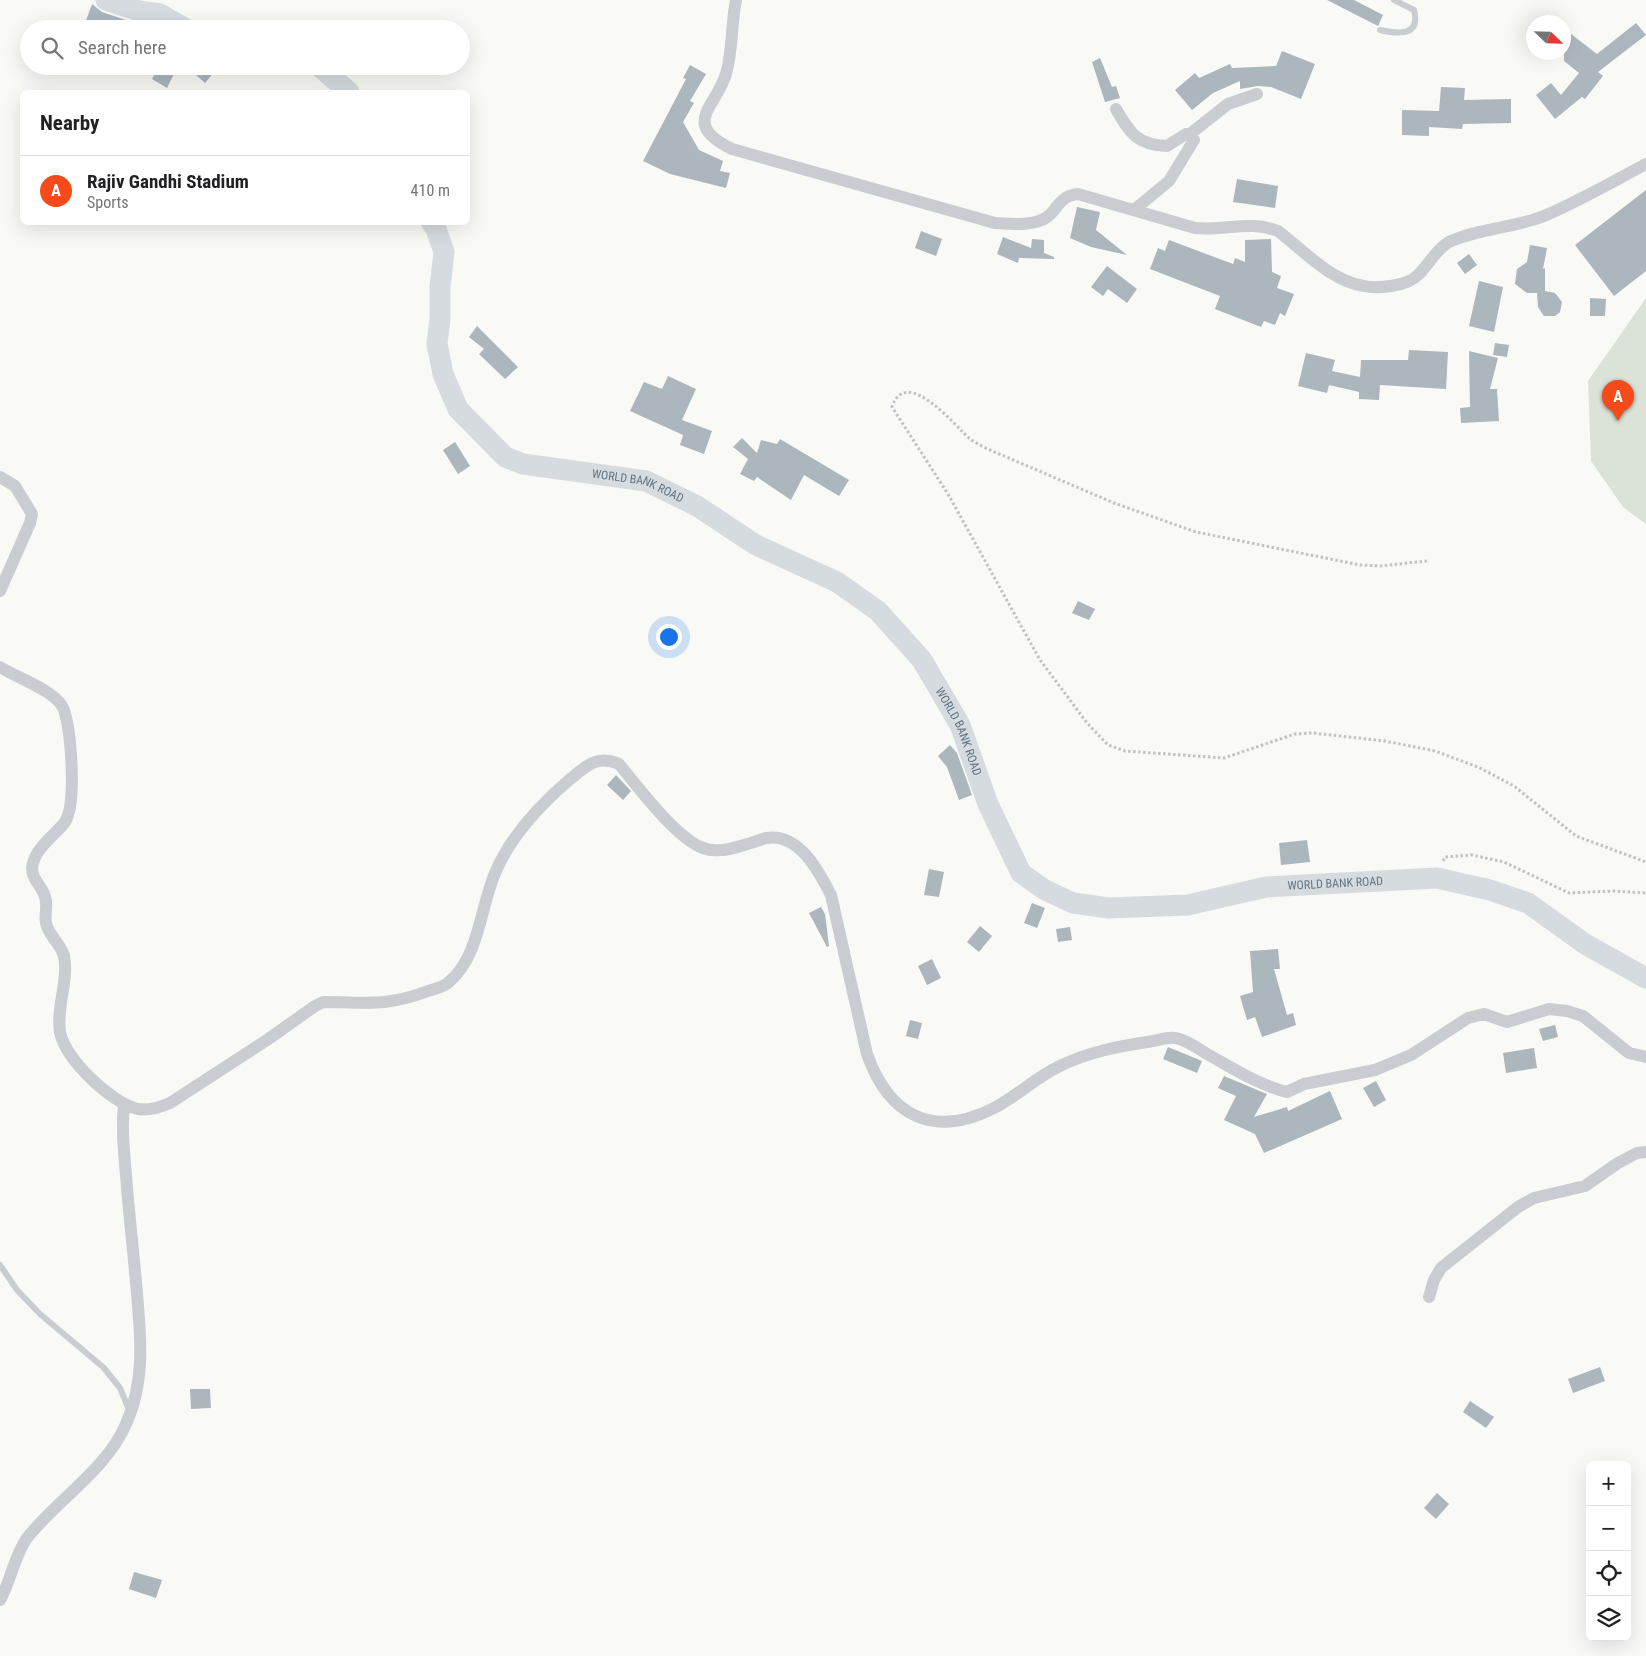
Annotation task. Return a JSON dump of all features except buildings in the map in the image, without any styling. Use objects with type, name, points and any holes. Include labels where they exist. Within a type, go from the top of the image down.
[{"type":"main road","points":[[106,0],[139,11],[160,14],[170,20]]},
{"type":"main road","points":[[329,75],[347,90]]},
{"type":"main road","name":"WORLD BANK ROAD","points":[[433,225],[436,229],[444,252],[440,287],[440,318],[436,344],[443,374],[458,409],[505,457],[523,464],[646,482],[696,506],[756,545],[837,582],[878,611],[922,660],[960,725],[988,804],[1020,873],[1045,890],[1073,903],[1109,908],[1188,905],[1266,887],[1437,878],[1490,890],[1528,903],[1585,944],[1646,978]]},
{"type":"street","points":[[736,0],[726,73],[710,102],[704,122],[709,134],[717,142],[732,149],[995,223],[1020,224],[1043,220],[1051,214],[1062,199],[1078,194],[1195,228],[1208,230],[1251,224],[1268,227],[1278,231],[1334,274],[1350,283],[1378,287],[1406,282],[1416,278],[1440,249],[1448,243],[1462,237],[1543,216],[1646,164]]},
{"type":"street","points":[[1116,109],[1130,133],[1143,142],[1167,146],[1186,134],[1190,134],[1228,104],[1257,94]]},
{"type":"street","points":[[1134,210],[1169,181],[1190,149],[1194,140],[1190,134]]},
{"type":"street","points":[[0,477],[15,486],[32,514],[0,591]]},
{"type":"street","points":[[0,667],[15,677],[52,695],[64,709],[73,795],[70,810],[65,821],[38,852],[32,864],[34,878],[44,893],[48,904],[46,924],[64,957],[60,1031],[65,1047],[110,1095],[124,1105],[139,1109],[155,1109],[170,1103],[267,1040],[315,1006],[324,1002],[389,1003],[447,984],[461,971],[470,953],[495,873],[506,850],[554,794],[590,763],[600,760],[619,764],[660,813],[688,839],[703,848],[732,849],[768,838],[781,838],[792,843],[804,853],[820,875],[831,895],[867,1054],[874,1073],[886,1093],[901,1108],[920,1120],[938,1123],[957,1123],[993,1108],[1057,1067],[1112,1047],[1176,1038],[1270,1087],[1287,1092],[1304,1084],[1375,1070],[1410,1055],[1468,1018],[1484,1014],[1507,1022],[1549,1009],[1567,1011],[1582,1016],[1629,1052],[1646,1057]]},
{"type":"street","points":[[0,1600],[26,1540],[70,1491],[99,1464],[116,1443],[130,1413],[140,1372],[140,1329],[122,1142],[124,1105]]},
{"type":"street","points":[[1429,1297],[1434,1280],[1441,1268],[1518,1206],[1534,1198],[1585,1186],[1618,1163],[1638,1153],[1646,1152]]},
{"type":"lane","points":[[1380,30],[1402,34],[1408,31],[1415,21],[1414,10],[1394,0]]},
{"type":"lane","points":[[0,1265],[18,1290],[40,1314],[103,1367],[120,1388],[130,1413]]},
{"type":"path","points":[[1427,561],[1380,566],[1360,564],[1196,532],[1114,503],[990,450],[971,440],[947,415],[930,401],[916,395],[908,393],[900,395],[894,401],[892,407],[948,494],[1040,660],[1099,738],[1108,745],[1125,751],[1224,758],[1295,734],[1313,733],[1385,742],[1434,751],[1478,767],[1514,786],[1576,836],[1646,862]]},
{"type":"path","points":[[1437,878],[1445,857],[1472,855],[1504,862],[1569,893],[1614,891],[1646,893]]},
{"type":"shaded area","points":[[1646,298],[1646,524],[1623,507],[1591,461],[1588,381]]},
{"type":"place","name":"Rajiv Gandhi Stadium","points":[[1618,421]]}]
